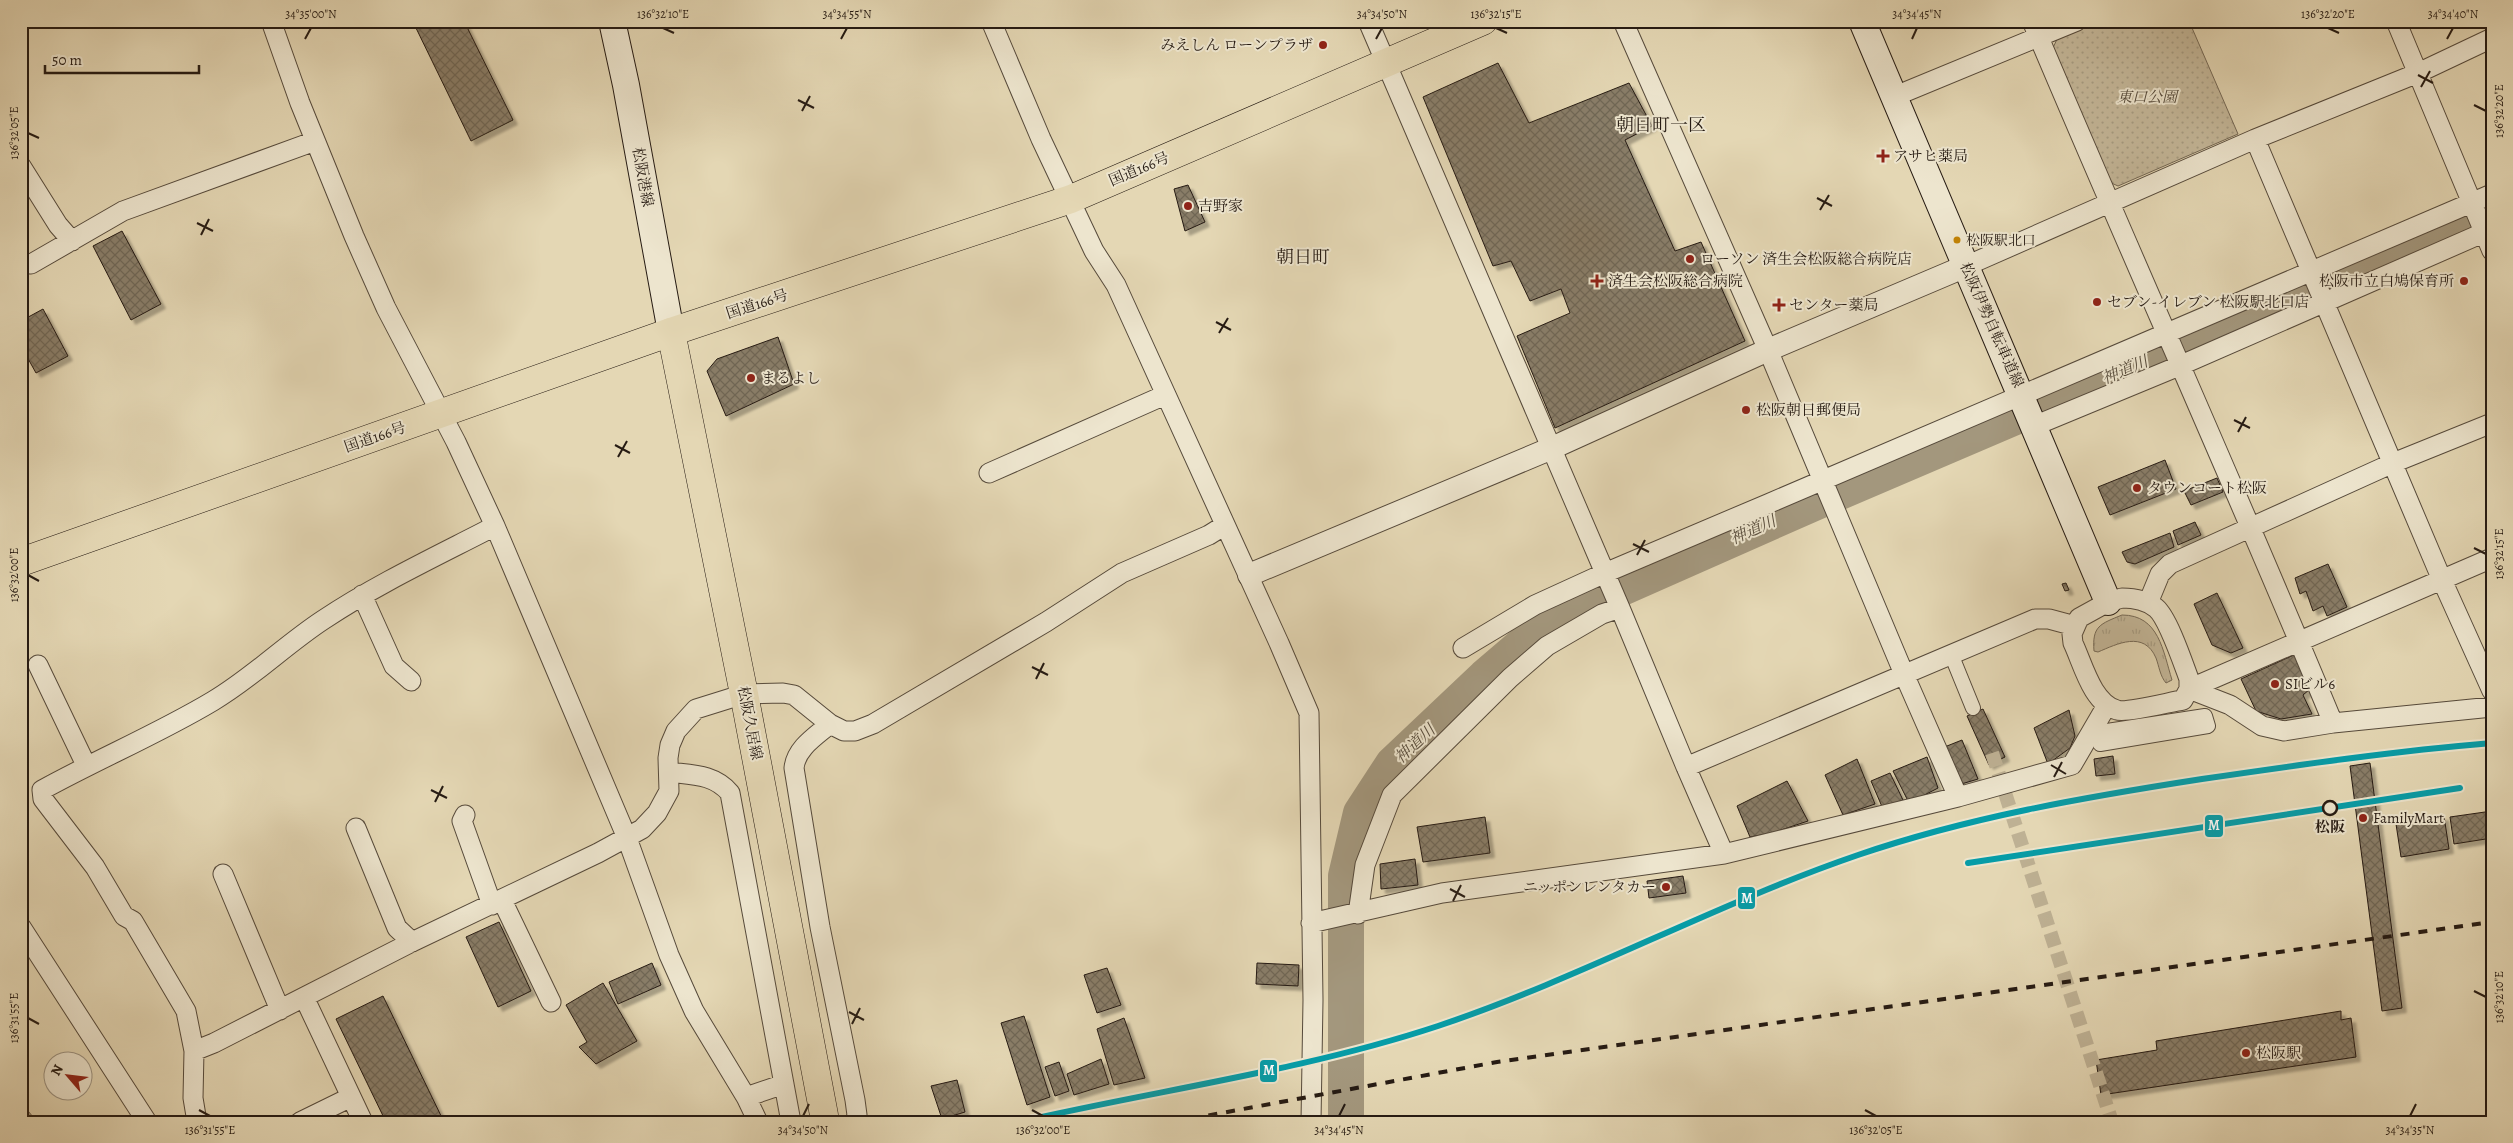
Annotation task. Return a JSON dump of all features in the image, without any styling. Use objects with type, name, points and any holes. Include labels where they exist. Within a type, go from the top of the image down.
[{"type":"main road","name":"松阪港線","points":[[612,21],[626,85],[671,332]]},
{"type":"main road","name":"国道166号","points":[[21,562],[671,332],[1071,198],[1482,21]]},
{"type":"main road","name":"松阪伊勢自転車道線","points":[[1862,21],[2022,394],[2108,602]]},
{"type":"main road","name":"松阪久居線","points":[[671,332],[744,694],[824,1115]]},
{"type":"street","points":[[271,21],[315,141],[386,308],[441,414],[495,526],[627,838],[652,912],[694,1011],[746,1098],[758,1122]]},
{"type":"street","points":[[991,21],[1041,139],[1071,198],[1094,251],[1116,285],[1249,575],[1308,713],[1313,1000],[1311,1122]]},
{"type":"street","points":[[1368,21],[1724,854]]},
{"type":"street","points":[[1623,21],[1768,350],[1833,508],[1958,797]]},
{"type":"street","points":[[1893,97],[2035,29],[2077,21]]},
{"type":"street","points":[[2396,21],[2472,203],[2486,231],[2492,251]]},
{"type":"street","points":[[2035,29],[2179,366],[2251,526],[2333,723]]},
{"type":"street","points":[[1249,575],[1552,448],[1768,350],[2255,140],[2418,73],[2492,38]]},
{"type":"street","points":[[2255,140],[2442,580],[2492,691]]},
{"type":"street","points":[[31,264],[123,211],[315,141]]},
{"type":"street","points":[[21,166],[58,225],[72,241]]},
{"type":"street","points":[[1463,648],[1535,605],[1606,577],[2022,394],[2492,194]]},
{"type":"street","points":[[2034,426],[2179,366],[2486,231]]},
{"type":"street","points":[[989,473],[1165,395]]},
{"type":"street","points":[[2148,603],[2160,574],[2170,564],[2251,526],[2492,423]]},
{"type":"street","points":[[198,1122],[193,1098],[194,1051],[186,1011],[133,921],[124,916],[95,867],[43,798],[42,790],[86,765],[159,732],[215,700],[321,622],[362,595],[495,526]]},
{"type":"street","points":[[194,1051],[642,829],[658,813],[669,791],[670,745],[676,731],[696,710],[710,703],[744,694],[771,692],[794,695],[830,724],[844,731],[855,731],[873,724],[1046,622],[1122,573],[1209,535],[1225,526]]},
{"type":"street","points":[[2189,690],[2492,558]]},
{"type":"street","points":[[362,595],[394,666],[411,681]]},
{"type":"street","points":[[2122,598],[2135,598],[2148,603],[2162,615],[2189,679],[2189,690],[2183,700],[2119,711],[2107,705],[2094,689],[2073,643],[2075,626],[2079,618],[2108,602],[2122,598]]},
{"type":"street","points":[[1358,914],[1365,865],[1392,795],[1510,678],[1547,646],[1618,605]]},
{"type":"street","points":[[1686,768],[2035,619],[2049,619],[2075,626]]},
{"type":"street","points":[[1951,654],[1973,708]]},
{"type":"street","points":[[38,665],[86,765]]},
{"type":"street","points":[[2189,690],[2230,705],[2262,726],[2284,731],[2333,723],[2492,707]]},
{"type":"street","points":[[1311,923],[1358,914],[1442,892],[1588,874],[1724,854],[1958,797],[2072,765],[2107,705]]},
{"type":"street","points":[[2205,716],[2208,726],[2110,742],[2100,744],[2107,731],[2205,716]]},
{"type":"street","points":[[830,724],[802,749],[794,761],[794,768],[820,927],[855,1100],[857,1115],[855,1122]]},
{"type":"street","points":[[669,772],[704,776],[715,780],[730,793],[792,1122]]},
{"type":"street","points":[[465,815],[462,821],[497,902],[551,1002]]},
{"type":"street","points":[[356,828],[397,928],[412,942]]},
{"type":"street","points":[[223,874],[280,1010]]},
{"type":"street","points":[[21,927],[146,1122]]},
{"type":"street","points":[[304,998],[363,1122]]},
{"type":"street","points":[[746,1098],[784,1084]]},
{"type":"street","points":[[300,1122],[351,1097]]},
{"type":"green space","name":"東口公園","points":[[2098,21],[2189,21],[2238,134],[2118,186],[2107,181],[2052,50],[2058,37]]},
{"type":"green space","points":[[2122,615],[2144,621],[2152,628],[2162,647],[2172,680],[2166,683],[2156,658],[2151,649],[2145,644],[2137,642],[2122,643],[2098,652],[2094,651],[2094,636],[2099,627]]},
{"type":"water","points":[[21,1102],[37,1122],[21,1122]]},
{"type":"building","points":[[429,21],[464,21],[513,120],[471,141],[416,28]]},
{"type":"building","points":[[1498,63],[1529,123],[1629,83],[1652,126],[1625,140],[1675,251],[1701,242],[1745,341],[1555,428],[1517,336],[1570,313],[1561,289],[1530,301],[1511,261],[1493,266],[1423,97]]},
{"type":"building","name":"吉野家","points":[[1188,185],[1205,222],[1185,231],[1174,189]]},
{"type":"building","points":[[122,231],[161,304],[131,320],[93,246]]},
{"type":"building","points":[[43,309],[68,356],[36,373],[21,346],[21,321]]},
{"type":"building","name":"まるよし","points":[[778,337],[794,384],[726,416],[707,371],[717,359]]},
{"type":"building","name":"タウンコート松阪","points":[[2165,460],[2176,489],[2110,515],[2098,487]]},
{"type":"building","points":[[2217,478],[2223,492],[2191,505],[2184,491]]},
{"type":"building","points":[[2195,522],[2201,535],[2178,545],[2173,531]]},
{"type":"building","points":[[2170,533],[2174,547],[2135,564],[2127,562],[2122,552]]},
{"type":"building","points":[[2328,564],[2347,607],[2327,616],[2323,606],[2313,611],[2306,591],[2300,594],[2295,578]]},
{"type":"building","points":[[2066,583],[2069,590],[2065,591],[2062,584]]},
{"type":"building","points":[[2217,593],[2243,648],[2231,653],[2212,645],[2194,604]]},
{"type":"building","name":"SIビル6","points":[[2296,654],[2310,689],[2303,695],[2312,714],[2281,719],[2256,711],[2241,679]]},
{"type":"building","points":[[1983,709],[2005,757],[1989,765],[1967,716]]},
{"type":"building","points":[[2069,710],[2075,736],[2070,748],[2048,764],[2034,728]]},
{"type":"building","points":[[1962,740],[1978,779],[1958,785],[1942,748]]},
{"type":"building","points":[[2113,756],[2115,774],[2096,776],[2094,759]]},
{"type":"building","points":[[1927,757],[1938,788],[1909,803],[1893,771]]},
{"type":"building","points":[[1857,759],[1875,804],[1843,815],[1825,775]]},
{"type":"building","points":[[2370,763],[2402,1008],[2382,1011],[2350,766]]},
{"type":"building","points":[[1890,773],[1903,800],[1883,809],[1871,781]]},
{"type":"building","points":[[1787,781],[1808,821],[1772,833],[1750,837],[1737,806]]},
{"type":"building","points":[[2492,811],[2492,838],[2454,844],[2450,817]]},
{"type":"building","points":[[2444,816],[2449,849],[2401,857],[2396,824]]},
{"type":"building","points":[[1485,817],[1490,853],[1423,862],[1417,827]]},
{"type":"building","points":[[1415,859],[1418,885],[1381,889],[1380,864]]},
{"type":"building","name":"ニッポンレンタカー","points":[[1683,876],[1686,893],[1649,898],[1647,881]]},
{"type":"building","points":[[499,922],[531,991],[498,1007],[466,937]]},
{"type":"building","points":[[652,963],[661,985],[618,1004],[609,982]]},
{"type":"building","points":[[1257,963],[1299,965],[1298,986],[1256,984]]},
{"type":"building","points":[[1107,968],[1121,1005],[1097,1013],[1084,975]]},
{"type":"building","points":[[603,983],[637,1041],[596,1064],[579,1047],[587,1042],[566,1005]]},
{"type":"building","points":[[383,996],[444,1122],[386,1122],[336,1019]]},
{"type":"building","name":"松阪駅","points":[[2341,1011],[2341,1020],[2351,1018],[2356,1057],[2101,1095],[2096,1060],[2157,1050],[2156,1041]]},
{"type":"building","points":[[1024,1016],[1050,1097],[1027,1105],[1001,1023]]},
{"type":"building","points":[[1124,1018],[1145,1078],[1114,1085],[1097,1029]]},
{"type":"building","points":[[1101,1059],[1109,1084],[1074,1095],[1067,1074]]},
{"type":"building","points":[[1059,1062],[1069,1091],[1055,1096],[1045,1067]]},
{"type":"building","points":[[957,1080],[965,1112],[942,1119],[931,1086]]},
{"type":"building","points":[[2158,1119],[2158,1122],[2140,1122]]},
{"type":"waterway","name":"神道川","points":[[1346,1122],[1346,876],[1361,813],[1393,764],[1485,677],[1541,629],[1624,587],[1814,503],[2492,213]]},
{"type":"tunnel","points":[[1992,753],[2112,1122]]},
{"type":"railway","points":[[1173,1122],[1497,1062],[2492,922]]},
{"type":"transit line","name":"M","points":[[1019,1122],[1282,1068],[1387,1042],[1438,1026],[1544,986],[1805,874],[1858,855],[1942,830],[2071,801],[2202,779],[2383,754],[2492,743]]},
{"type":"transit line","name":"M","points":[[1968,863],[2460,788]]},
{"type":"place","name":"みえしん ローンプラザ","points":[[1323,45]]},
{"type":"place","name":"アサヒ薬局","points":[[1883,156]]},
{"type":"place","name":"吉野家","points":[[1188,206]]},
{"type":"place","name":"松阪駅北口","points":[[1957,240]]},
{"type":"place","name":"ローソン 済生会松阪総合病院店","points":[[1690,259]]},
{"type":"place","name":"済生会松阪総合病院","points":[[1597,281]]},
{"type":"place","name":"松阪市立白鳩保育所","points":[[2464,281]]},
{"type":"place","name":"セブン-イレブン 松阪駅北口店","points":[[2097,302]]},
{"type":"place","name":"センター薬局","points":[[1779,305]]},
{"type":"place","name":"まるよし","points":[[751,378]]},
{"type":"place","name":"松阪朝日郵便局","points":[[1746,410]]},
{"type":"place","name":"タウンコート松阪","points":[[2137,488]]},
{"type":"place","name":"SIビル6","points":[[2275,684]]},
{"type":"place","name":"松阪","points":[[2330,808]]},
{"type":"place","name":"FamilyMart","points":[[2363,818]]},
{"type":"place","name":"ニッポンレンタカー","points":[[1666,887]]},
{"type":"place","name":"松阪駅","points":[[2246,1053]]},
{"type":"district","name":"朝日町一区","points":[[1661,125]]},
{"type":"district","name":"朝日町","points":[[1303,257]]}]
